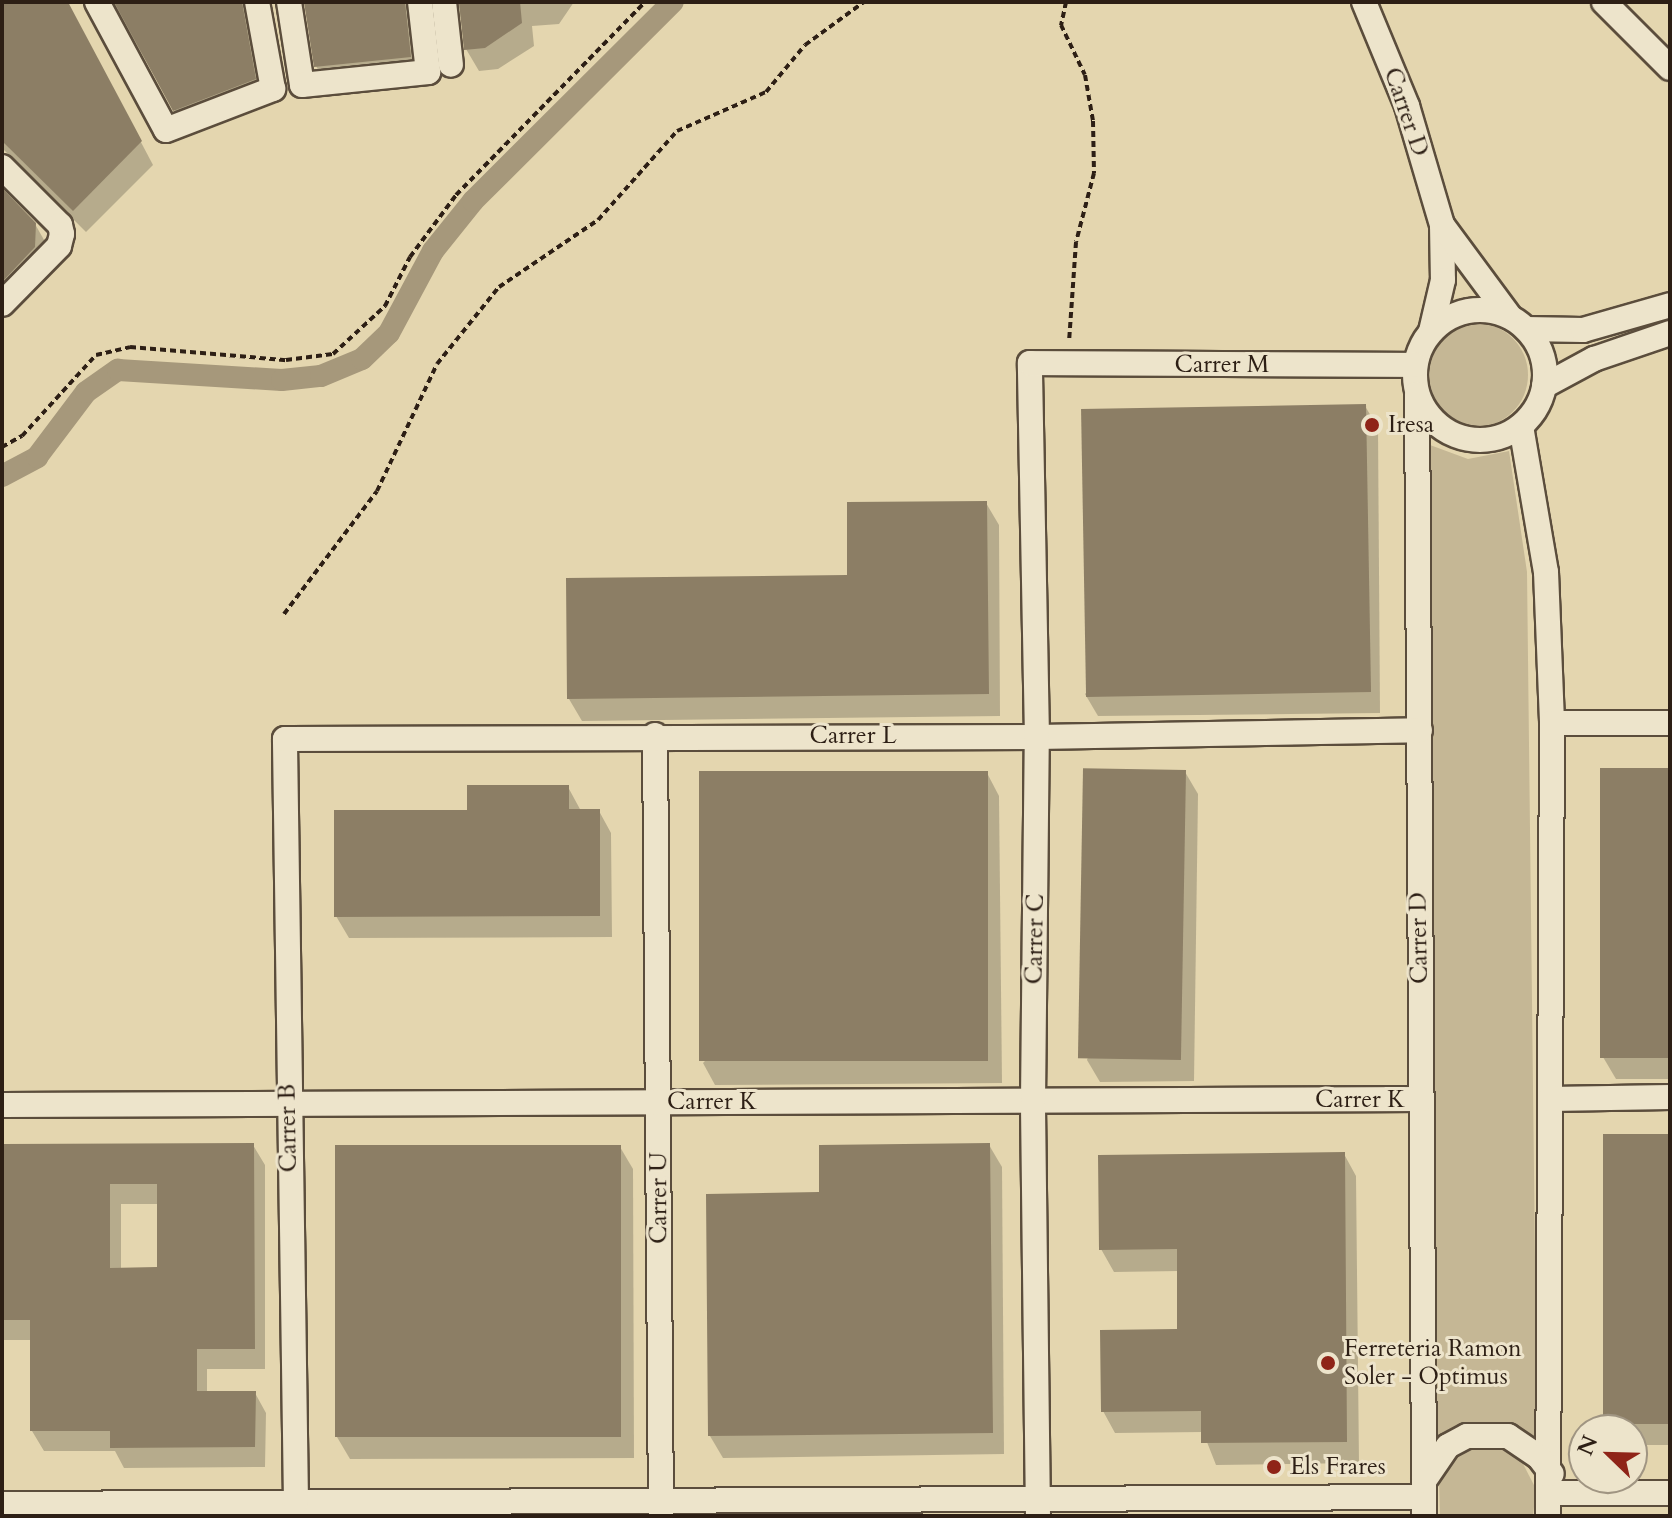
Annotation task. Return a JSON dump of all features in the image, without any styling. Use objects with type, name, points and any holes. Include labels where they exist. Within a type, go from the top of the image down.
[{"type":"street","points":[[97,2],[166,130],[273,89],[257,2]]},
{"type":"street","points":[[289,2],[302,85],[428,72],[420,2]]},
{"type":"street","points":[[444,2],[451,65]]},
{"type":"street","name":"Carrer D","points":[[1364,2],[1407,106],[1442,225],[1443,280],[1431,331]]},
{"type":"street","points":[[1604,2],[1670,68]]},
{"type":"street","points":[[2,167],[60,225],[62,234],[59,246],[2,304]]},
{"type":"street","name":"Carrer D","points":[[1442,225],[1518,323]]},
{"type":"street","points":[[1670,305],[1583,330],[1518,323],[1468,311],[1431,331],[1415,365],[1417,394],[1441,429],[1461,438],[1503,437],[1521,426],[1544,386],[1594,359],[1670,333]]},
{"type":"street","points":[[1518,323],[1538,346],[1544,386]]},
{"type":"street","name":"Carrer M","points":[[1030,363],[1415,365]]},
{"type":"street","name":"Carrer C","points":[[1030,363],[1037,737],[1033,1101],[1038,1506]]},
{"type":"street","name":"Carrer D","points":[[1417,394],[1425,1504]]},
{"type":"street","points":[[1521,426],[1546,572],[1552,723],[1552,1502]]},
{"type":"street","points":[[1552,723],[1670,723]]},
{"type":"street","name":"Carrer L","points":[[285,739],[655,735],[1037,737],[1420,730]]},
{"type":"street","name":"Carrer U","points":[[655,735],[661,1509]]},
{"type":"street","name":"Carrer B","points":[[285,739],[293,1509]]},
{"type":"street","points":[[1550,1099],[1670,1097]]},
{"type":"street","name":"Carrer K","points":[[2,1105],[1422,1099]]},
{"type":"street","points":[[2,1504],[293,1509],[661,1509],[1425,1504],[1448,1446],[1487,1433],[1526,1446],[1552,1502]]},
{"type":"street","points":[[1552,1502],[1670,1493]]},
{"type":"path","points":[[2,447],[22,436],[96,355],[130,347],[286,360],[333,354],[385,306],[410,257],[456,195],[645,2]]},
{"type":"path","points":[[284,614],[377,491],[437,364],[499,287],[598,220],[677,131],[766,92],[805,45],[864,2]]},
{"type":"path","points":[[1066,2],[1061,25],[1085,75],[1093,121],[1094,173],[1076,242],[1068,363]]},
{"type":"shaded area","points":[[1476,323],[1496,327],[1513,338],[1524,355],[1528,375],[1524,395],[1513,412],[1496,423],[1476,427],[1456,423],[1439,412],[1428,395],[1424,375],[1428,355],[1439,338],[1456,327]]},
{"type":"shaded area","points":[[1430,445],[1468,459],[1509,451],[1527,572],[1537,1430],[1532,1438],[1490,1423],[1439,1440],[1436,1436]]},
{"type":"shaded area","points":[[1473,1447],[1503,1448],[1520,1458],[1536,1489],[1533,1516],[1440,1516],[1439,1478],[1452,1459]]},
{"type":"building","points":[[2,2],[68,2],[142,141],[73,211],[2,141]]},
{"type":"building","points":[[114,2],[242,2],[256,79],[173,111]]},
{"type":"building","points":[[304,2],[405,2],[411,57],[314,67]]},
{"type":"building","points":[[459,2],[520,2],[522,23],[485,48],[464,50]]},
{"type":"building","points":[[2,188],[36,223],[35,247],[2,282]]},
{"type":"building","points":[[1366,404],[1371,692],[1086,697],[1081,409]]},
{"type":"building","points":[[987,501],[989,694],[567,699],[566,578],[847,575],[847,502]]},
{"type":"building","points":[[1083,768],[1186,770],[1181,1060],[1078,1058]]},
{"type":"building","points":[[1600,768],[1670,768],[1670,1058],[1600,1058]]},
{"type":"building","points":[[699,771],[988,771],[988,1061],[699,1061]]},
{"type":"building","points":[[467,785],[569,785],[569,809],[600,809],[600,916],[334,917],[334,810],[467,810]]},
{"type":"building","points":[[1603,1134],[1670,1134],[1670,1424],[1648,1424],[1648,1414],[1603,1414]]},
{"type":"building","points":[[254,1143],[255,1349],[197,1349],[197,1391],[256,1391],[255,1447],[110,1448],[110,1431],[30,1431],[30,1320],[2,1320],[2,1144]],"holes":[[[110,1184],[157,1184],[157,1267],[110,1268]]]},
{"type":"building","points":[[990,1143],[993,1433],[708,1436],[706,1194],[819,1192],[819,1145]]},
{"type":"building","points":[[335,1145],[621,1145],[621,1437],[335,1437]]},
{"type":"building","points":[[1345,1152],[1347,1442],[1201,1443],[1201,1411],[1101,1412],[1100,1330],[1177,1329],[1177,1249],[1099,1250],[1098,1155]]},
{"type":"waterway","points":[[2,476],[37,457],[86,392],[118,370],[282,380],[321,376],[362,359],[389,333],[433,251],[473,201],[673,2]]},
{"type":"place","name":"Iresa","points":[[1372,425]]},
{"type":"place","name":"Ferreteria Ramon Soler - Optimus","points":[[1328,1363]]},
{"type":"place","name":"Els Frares","points":[[1274,1467]]}]
